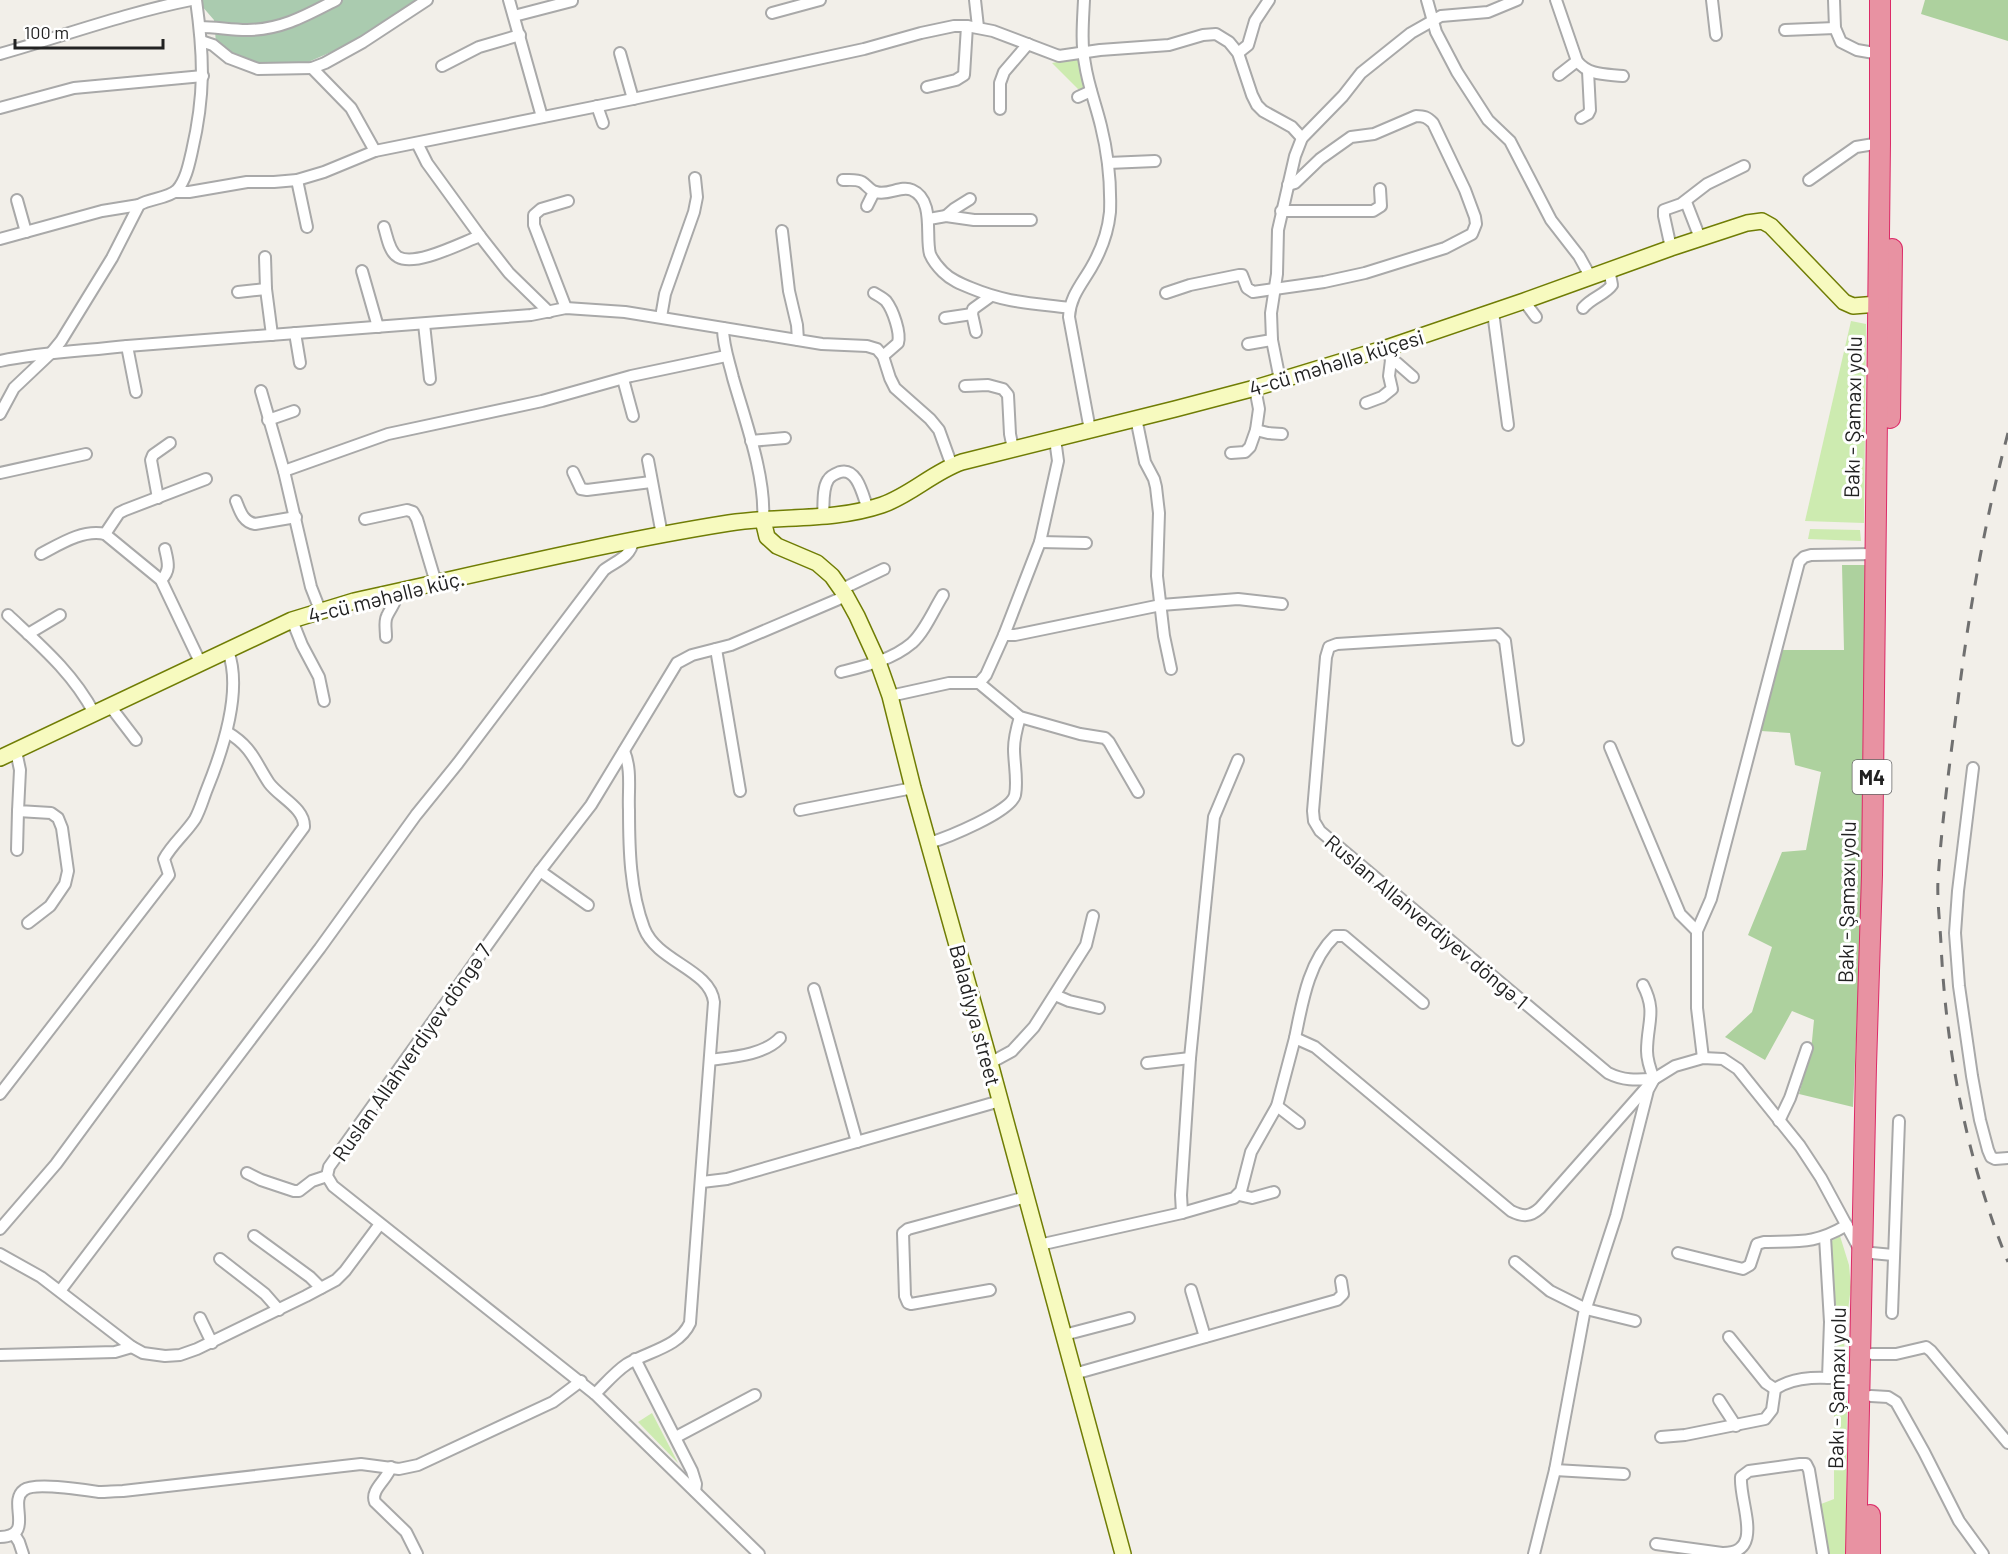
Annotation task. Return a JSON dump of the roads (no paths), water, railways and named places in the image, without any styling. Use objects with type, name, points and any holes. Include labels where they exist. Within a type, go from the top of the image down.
[{"type":"highway","name":"Bakı - Şamaxı yolu","points":[[1856,1554],[1860,1380],[1877,1254],[1866,1066],[1872,875],[1880,0]]},
{"type":"highway","name":"Bakı - Şamaxı yolu","points":[[1870,1554],[1871,1396],[1877,1254],[1886,770],[1893,0]]},
{"type":"street","points":[[0,54],[149,9],[191,0]]},
{"type":"street","points":[[175,192],[185,177],[200,111],[203,76],[196,0]]},
{"type":"street","points":[[200,27],[228,30],[270,28],[298,20],[336,0]]},
{"type":"street","points":[[201,41],[213,45],[228,58],[258,69],[312,68],[363,42],[427,0]]},
{"type":"street","points":[[508,0],[542,117]]},
{"type":"street","points":[[772,13],[820,0]]},
{"type":"street","points":[[927,87],[956,80],[964,75],[975,0]]},
{"type":"street","points":[[1082,0],[1083,52],[1106,145],[1110,213],[1097,257],[1072,298],[1070,308],[1090,430]]},
{"type":"street","points":[[1238,53],[1248,45],[1255,21],[1269,0]]},
{"type":"street","points":[[1427,0],[1432,20],[1446,54],[1491,124],[1510,141],[1551,220],[1579,256],[1590,276]]},
{"type":"street","points":[[1280,380],[1272,340],[1271,313],[1278,263],[1278,230],[1294,156],[1302,138],[1331,110],[1368,66],[1398,42],[1432,20],[1449,15],[1488,12],[1517,0]]},
{"type":"street","points":[[1556,0],[1577,61],[1588,71],[1623,76]]},
{"type":"street","points":[[1712,0],[1716,34]]},
{"type":"street","points":[[1834,0],[1835,28],[1841,42],[1847,47],[1881,54]]},
{"type":"street","points":[[514,16],[572,1]]},
{"type":"street","points":[[0,414],[14,388],[52,352],[66,334],[112,258],[139,206],[144,202],[175,192],[189,192],[247,182],[297,180],[324,172],[375,151],[633,99],[864,49],[932,31],[973,26],[1028,44],[1054,56],[1169,45],[1203,35],[1216,34],[1229,42],[1238,53],[1257,105],[1292,127],[1302,138]]},
{"type":"street","points":[[1785,30],[1835,28]]},
{"type":"street","points":[[441,66],[479,47],[520,35]]},
{"type":"street","points":[[1000,109],[1000,83],[1004,72],[1028,44]]},
{"type":"street","points":[[620,53],[633,99]]},
{"type":"street","points":[[1559,75],[1577,61]]},
{"type":"street","points":[[312,68],[351,108],[375,151]]},
{"type":"street","points":[[1581,118],[1590,110],[1588,71]]},
{"type":"street","points":[[0,108],[74,88],[203,76]]},
{"type":"street","points":[[1078,97],[1091,91]]},
{"type":"street","points":[[597,105],[603,123]]},
{"type":"street","points":[[1166,293],[1190,285],[1239,275],[1242,275],[1247,288],[1253,292],[1337,280],[1444,248],[1472,234],[1476,224],[1457,172],[1427,117],[1416,116],[1374,134],[1351,137],[1320,159],[1295,183],[1288,185]]},
{"type":"street","points":[[417,143],[427,163],[480,236],[509,273],[549,312]]},
{"type":"street","points":[[1809,180],[1856,147],[1880,143]]},
{"type":"street","points":[[1108,163],[1155,161]]},
{"type":"street","points":[[1671,248],[1664,210],[1686,202],[1707,184],[1744,166]]},
{"type":"street","points":[[661,317],[665,294],[694,212],[697,197],[695,178]]},
{"type":"street","points":[[297,180],[307,227]]},
{"type":"street","points":[[843,180],[862,182],[874,192],[886,193],[905,189],[913,190],[919,195],[929,219],[928,241],[931,254],[936,265],[953,280],[991,296],[1014,302],[1070,308]]},
{"type":"street","points":[[1281,211],[1373,211],[1382,206],[1380,189]]},
{"type":"street","points":[[867,206],[874,192]]},
{"type":"street","points":[[946,216],[970,199]]},
{"type":"street","points":[[17,200],[26,232]]},
{"type":"street","points":[[566,308],[534,225],[534,215],[541,209],[568,201]]},
{"type":"street","points":[[1686,202],[1700,238]]},
{"type":"street","points":[[0,239],[102,211],[139,206]]},
{"type":"street","points":[[929,219],[946,216],[974,220],[1031,220]]},
{"type":"street","name":"4-cü məhəllə küçesi","points":[[763,520],[823,517],[868,509],[898,498],[936,473],[952,466],[1280,380],[1389,354],[1609,269],[1747,223],[1762,221],[1779,233],[1844,302],[1853,306],[1878,304]]},
{"type":"street","points":[[384,227],[391,250],[398,257],[409,259],[423,258],[480,236]]},
{"type":"street","points":[[782,231],[789,291],[798,339]]},
{"type":"street","points":[[265,257],[266,289],[272,334]]},
{"type":"street","points":[[1583,308],[1592,298],[1610,289],[1612,285],[1609,269]]},
{"type":"street","points":[[362,271],[378,327]]},
{"type":"street","points":[[238,292],[266,289]]},
{"type":"street","points":[[874,293],[885,299],[899,330],[898,343],[883,356]]},
{"type":"street","points":[[976,332],[973,309],[991,296]]},
{"type":"street","points":[[1524,301],[1536,317]]},
{"type":"street","points":[[0,361],[52,352],[424,324],[549,312],[566,308],[625,312],[822,344],[867,346],[877,349],[883,356],[895,388],[939,430],[952,466]]},
{"type":"street","points":[[1493,312],[1508,425]]},
{"type":"street","points":[[945,318],[972,314]]},
{"type":"street","points":[[424,324],[430,379]]},
{"type":"street","points":[[723,328],[726,356],[751,441],[763,501],[763,520]]},
{"type":"street","points":[[295,333],[300,363]]},
{"type":"street","points":[[1248,344],[1272,340]]},
{"type":"street","points":[[127,346],[136,392]]},
{"type":"street","points":[[1389,354],[1413,377]]},
{"type":"street","points":[[1366,403],[1382,397],[1392,389],[1389,376],[1389,354]]},
{"type":"street","points":[[284,471],[388,434],[542,401],[623,379],[726,356]]},
{"type":"street","points":[[623,379],[633,416]]},
{"type":"street","points":[[965,386],[988,385],[1003,389],[1008,394],[1013,449]]},
{"type":"street","points":[[1231,453],[1245,452],[1250,447],[1256,430],[1259,410],[1255,388]]},
{"type":"street","points":[[261,391],[296,517],[311,587],[320,610]]},
{"type":"street","points":[[268,420],[294,411]]},
{"type":"street","points":[[1136,418],[1145,462],[1156,487],[1159,513],[1157,576],[1164,636],[1171,669]]},
{"type":"street","points":[[1256,430],[1282,434]]},
{"type":"street","points":[[751,441],[785,438]]},
{"type":"street","points":[[979,683],[986,675],[1005,635],[1040,542],[1058,460],[1055,439]]},
{"type":"street","points":[[159,498],[151,460],[153,455],[170,443]]},
{"type":"street","points":[[0,473],[86,454]]},
{"type":"street","points":[[648,460],[662,535]]},
{"type":"street","points":[[573,471],[581,489],[587,490],[651,482]]},
{"type":"street","points":[[823,517],[825,487],[828,479],[844,471],[852,474],[858,481],[868,509]]},
{"type":"street","points":[[105,534],[119,513],[206,479]]},
{"type":"street","points":[[236,501],[244,519],[249,523],[296,517]]},
{"type":"street","points":[[365,519],[406,510],[413,512],[436,583]]},
{"type":"street","name":"4-cü məhəllə küç.","points":[[0,758],[292,620],[320,610],[662,535],[731,522],[763,520]]},
{"type":"street","name":"Baladiyya street","points":[[763,520],[770,541],[817,563],[832,576],[844,592],[868,637],[890,696],[913,788],[1123,1554]]},
{"type":"street","points":[[41,554],[87,533],[105,534],[161,580],[201,664]]},
{"type":"street","points":[[60,1291],[320,948],[416,815],[604,570],[628,555],[633,541]]},
{"type":"street","points":[[1040,542],[1086,543]]},
{"type":"street","points":[[161,580],[169,568],[165,549]]},
{"type":"street","points":[[1703,1058],[1698,1019],[1697,931],[1711,899],[1799,561],[1811,555],[1874,554]]},
{"type":"street","name":"Ruslan Allahverdiyev döngə 7","points":[[759,1554],[581,1381],[380,1224],[333,1186],[327,1176],[329,1167],[540,871],[591,805],[677,663],[683,658],[731,645],[844,592],[884,569]]},
{"type":"street","points":[[386,637],[385,622],[397,598],[397,592]]},
{"type":"street","points":[[841,672],[878,662],[912,643],[943,595]]},
{"type":"street","points":[[1005,635],[1015,635],[1161,605],[1238,599],[1282,604]]},
{"type":"street","points":[[8,615],[62,666],[94,713]]},
{"type":"street","points":[[28,634],[60,615]]},
{"type":"street","points":[[292,620],[319,677],[324,701]]},
{"type":"street","name":"Ruslan Allahverdiyev döngə 1","points":[[1518,740],[1505,641],[1498,634],[1337,644],[1329,647],[1326,657],[1314,821],[1320,831],[1608,1073],[1628,1081],[1654,1079]]},
{"type":"street","points":[[716,649],[740,792]]},
{"type":"street","points":[[0,1094],[169,875],[164,859],[195,818],[221,754],[227,732],[233,688],[232,666],[228,651]]},
{"type":"street","points":[[890,696],[950,683],[979,683],[1020,717],[1080,734],[1106,738],[1138,792]]},
{"type":"street","points":[[110,706],[136,740]]},
{"type":"street","points":[[928,843],[955,834],[1005,809],[1013,800],[1016,792],[1014,745],[1020,717]]},
{"type":"street","points":[[0,1229],[56,1164],[303,827],[304,821],[300,813],[269,782],[250,750],[227,732]]},
{"type":"street","points":[[1610,747],[1680,914],[1697,931]]},
{"type":"street","points":[[16,751],[20,770],[16,850]]},
{"type":"street","points":[[595,1394],[619,1370],[635,1359],[678,1340],[686,1332],[690,1323],[714,1002],[710,988],[659,950],[650,940],[640,914],[635,895],[630,842],[629,768],[624,751]]},
{"type":"street","points":[[1182,1213],[1181,1195],[1190,1058],[1214,817],[1238,760]]},
{"type":"street","points":[[1972,768],[1955,933],[1959,986],[1974,1087],[1988,1150],[1995,1160],[2008,1158]]},
{"type":"street","points":[[800,810],[913,788]]},
{"type":"street","points":[[18,811],[51,813],[58,818],[62,828],[68,871],[65,884],[50,906],[28,923]]},
{"type":"street","points":[[540,871],[588,905]]},
{"type":"street","points":[[990,1063],[1006,1056],[1023,1042],[1043,1015],[1086,945],[1093,916]]},
{"type":"street","points":[[1239,1195],[1253,1146],[1277,1106],[1310,977],[1318,959],[1335,936],[1344,936],[1423,1003]]},
{"type":"street","points":[[1534,1554],[1556,1470],[1586,1309],[1616,1216],[1648,1090],[1654,1079],[1648,1062],[1647,1050],[1650,999],[1643,985]]},
{"type":"street","points":[[814,989],[856,1142]]},
{"type":"street","points":[[1055,995],[1099,1008]]},
{"type":"street","points":[[710,1060],[729,1058],[768,1048],[780,1038]]},
{"type":"street","points":[[1294,1038],[1315,1047],[1511,1211],[1526,1216],[1533,1215],[1540,1208],[1654,1079],[1675,1066],[1703,1058],[1723,1059],[1738,1069],[1805,1154],[1858,1248],[1877,1254]]},
{"type":"street","points":[[1779,1120],[1790,1098],[1807,1048]]},
{"type":"street","points":[[1147,1063],[1190,1058]]},
{"type":"street","points":[[702,1182],[727,1179],[1000,1101]]},
{"type":"street","points":[[1277,1106],[1299,1123]]},
{"type":"street","points":[[1892,1313],[1877,1254],[1899,1121]]},
{"type":"street","points":[[247,1173],[294,1191],[299,1191],[312,1181],[327,1176]]},
{"type":"street","points":[[1039,1245],[1182,1213],[1239,1195],[1252,1198],[1274,1192]]},
{"type":"street","points":[[990,1290],[908,1303],[905,1296],[903,1233],[1026,1197]]},
{"type":"street","points":[[0,1254],[60,1291],[132,1347],[143,1353],[165,1356],[180,1355],[212,1343],[336,1280],[380,1224]]},
{"type":"street","points":[[1678,1253],[1743,1269],[1750,1265],[1754,1248],[1764,1242],[1813,1240],[1825,1237],[1847,1225]]},
{"type":"street","points":[[254,1236],[310,1277],[321,1288]]},
{"type":"street","points":[[1825,1237],[1830,1322],[1828,1378]]},
{"type":"street","points":[[220,1259],[265,1293],[279,1310]]},
{"type":"street","points":[[1515,1262],[1550,1291],[1586,1309],[1635,1321]]},
{"type":"street","points":[[1074,1374],[1337,1300],[1343,1294],[1341,1281]]},
{"type":"street","points":[[1191,1290],[1205,1337]]},
{"type":"street","points":[[200,1317],[212,1343]]},
{"type":"street","points":[[1064,1335],[1129,1318]]},
{"type":"street","points":[[1729,1338],[1766,1383],[1775,1389]]},
{"type":"street","points":[[0,1355],[115,1352],[132,1347]]},
{"type":"street","points":[[1872,1354],[1896,1354],[1926,1347],[2008,1443]]},
{"type":"street","points":[[635,1359],[676,1437],[694,1477],[695,1491]]},
{"type":"street","points":[[1661,1437],[1685,1435],[1765,1419],[1772,1410],[1775,1389],[1783,1383],[1828,1378],[1860,1380]]},
{"type":"street","points":[[0,1537],[9,1537],[14,1534],[19,1522],[21,1492],[29,1488],[123,1491],[361,1464],[410,1468],[553,1402],[581,1381]]},
{"type":"street","points":[[676,1437],[755,1395]]},
{"type":"street","points":[[1871,1396],[1888,1397],[1896,1402],[1959,1521],[1983,1554]]},
{"type":"street","points":[[1719,1400],[1736,1426]]},
{"type":"street","points":[[1656,1544],[1732,1554],[1740,1551],[1745,1545],[1748,1533],[1741,1477],[1749,1471],[1806,1464],[1809,1470],[1823,1554]]},
{"type":"street","points":[[391,1467],[373,1498],[406,1532],[417,1554]]},
{"type":"street","points":[[1556,1470],[1624,1474]]},
{"type":"street","points":[[14,1534],[23,1554]]},
{"type":"railway","points":[[2008,433],[1985,532],[1967,633],[1946,790],[1938,888],[1948,1025],[1961,1106],[1981,1185],[2008,1262]]}]
